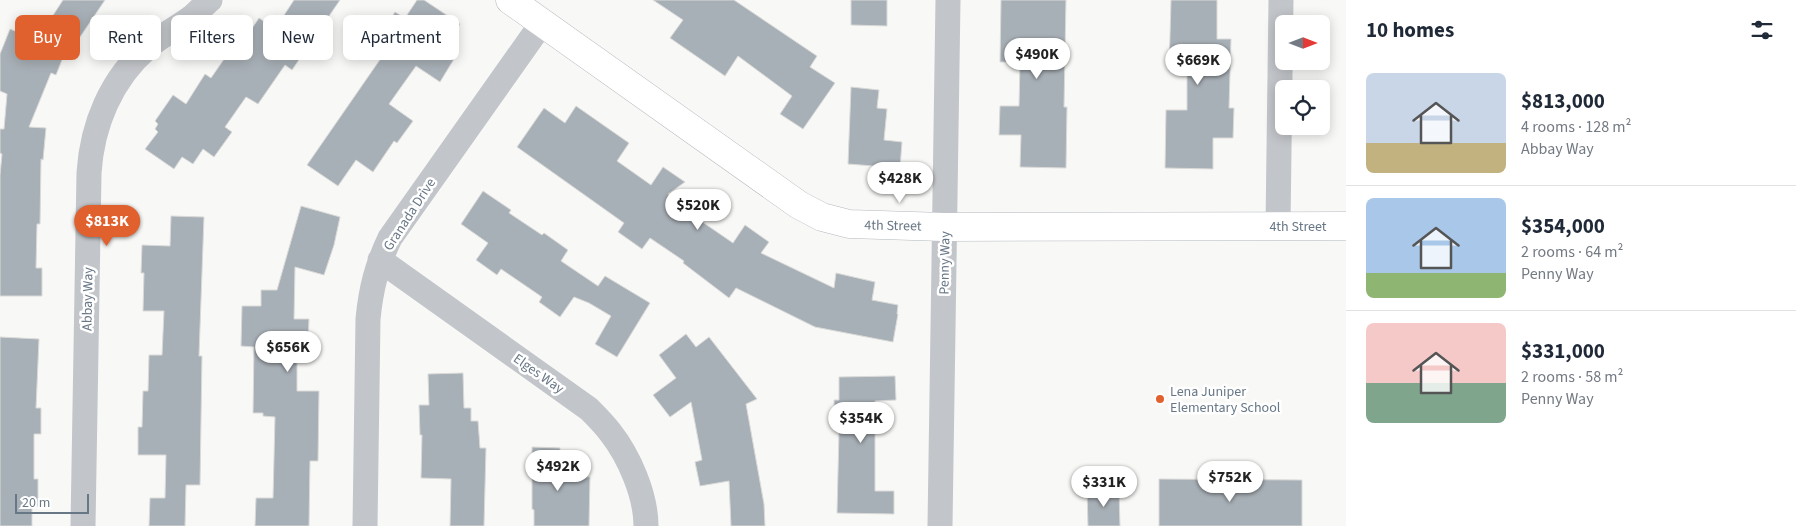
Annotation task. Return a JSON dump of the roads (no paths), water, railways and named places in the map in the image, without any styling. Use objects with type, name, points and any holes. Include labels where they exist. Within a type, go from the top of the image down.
[{"type":"street","name":"Abbay Way","points":[[83,526],[89,173],[90,156],[97,124],[110,94],[127,69],[148,47],[194,15],[210,0]]},
{"type":"street","name":"4th Street","points":[[510,0],[791,199],[822,218],[849,224],[944,227],[1346,226]]},
{"type":"street","name":"Penny Way","points":[[940,526],[948,0]]},
{"type":"street","points":[[1278,225],[1281,0]]},
{"type":"street","name":"Granada Drive","points":[[365,526],[368,318],[371,290],[380,260],[390,238],[542,23]]},
{"type":"street","name":"Elges Way","points":[[380,260],[589,409],[610,432],[628,459],[640,491],[646,526]]},
{"type":"place","name":"Lena Juniper Elementary School","points":[[1160,399]]}]
